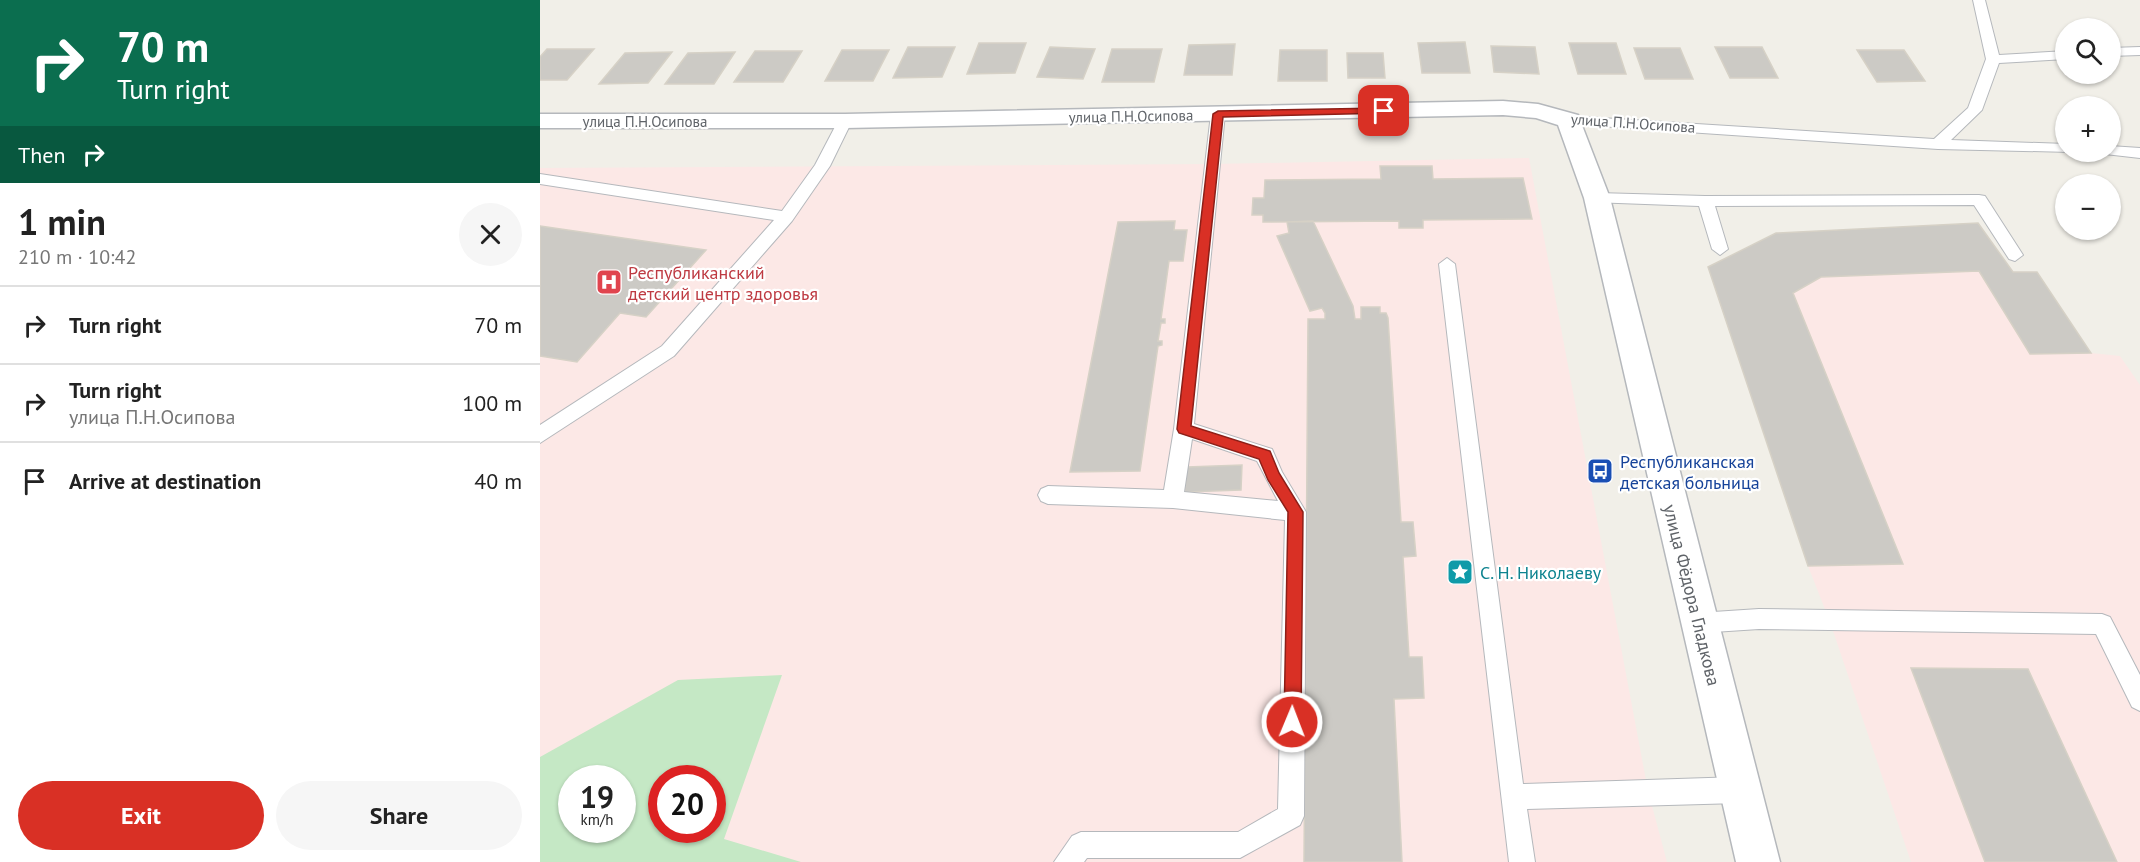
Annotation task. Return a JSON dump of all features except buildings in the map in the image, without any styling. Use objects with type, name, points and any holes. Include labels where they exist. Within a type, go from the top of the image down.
[{"type":"street","name":"улица П.Н.Осипова","points":[[540,121],[845,121],[1503,108],[1539,111],[1569,120]]},
{"type":"street","name":"улица Фёдора Гладкова","points":[[1569,120],[1597,198],[1698,623],[1758,862]]},
{"type":"lane","points":[[1938,144],[1975,110],[1993,59],[1979,0]]},
{"type":"lane","points":[[2121,52],[2140,51]]},
{"type":"lane","points":[[1993,59],[2055,56]]},
{"type":"lane","points":[[1173,499],[1184,429],[1218,114]]},
{"type":"lane","name":"улица П.Н.Осипова","points":[[1569,120],[1938,144],[2055,149]]},
{"type":"lane","points":[[540,435],[668,351],[786,217],[822,166],[845,121]]},
{"type":"lane","points":[[2121,152],[2140,153]]},
{"type":"lane","points":[[540,179],[786,217]]},
{"type":"lane","points":[[1597,198],[1705,201],[1979,200],[2015,255]]},
{"type":"lane","points":[[1705,201],[1720,249]]},
{"type":"lane","points":[[1447,264],[1522,862]]},
{"type":"lane","points":[[1067,862],[1081,845],[1240,845],[1291,816],[1296,512],[1273,476],[1265,455],[1184,429]]},
{"type":"lane","points":[[1048,495],[1173,499],[1296,512]]},
{"type":"lane","points":[[1698,623],[1759,619],[1830,622],[2102,624],[2140,699]]},
{"type":"lane","points":[[1512,796],[1739,790]]},
{"type":"shaded area","points":[[1529,158],[1648,791],[1667,862],[540,862],[540,168],[1212,164]]},
{"type":"shaded area","points":[[1978,223],[2013,272],[2037,272],[2091,353],[2120,356],[2140,385],[2140,862],[1911,862],[1830,622],[1808,566],[1776,234]]},
{"type":"green space","points":[[782,675],[726,833],[726,765],[648,765],[648,843],[726,843],[726,840],[801,862],[540,862],[540,757],[678,680]]},
{"type":"place","name":"Республиканский детский центр здоровья","points":[[609,282]]},
{"type":"place","name":"Республиканская детская больница","points":[[1600,471]]},
{"type":"place","name":"С. Н. Николаеву","points":[[1460,572]]},
{"type":"route","points":[[1292,722],[1296,512],[1273,476],[1265,455],[1184,429],[1218,114],[1384,111]]}]
